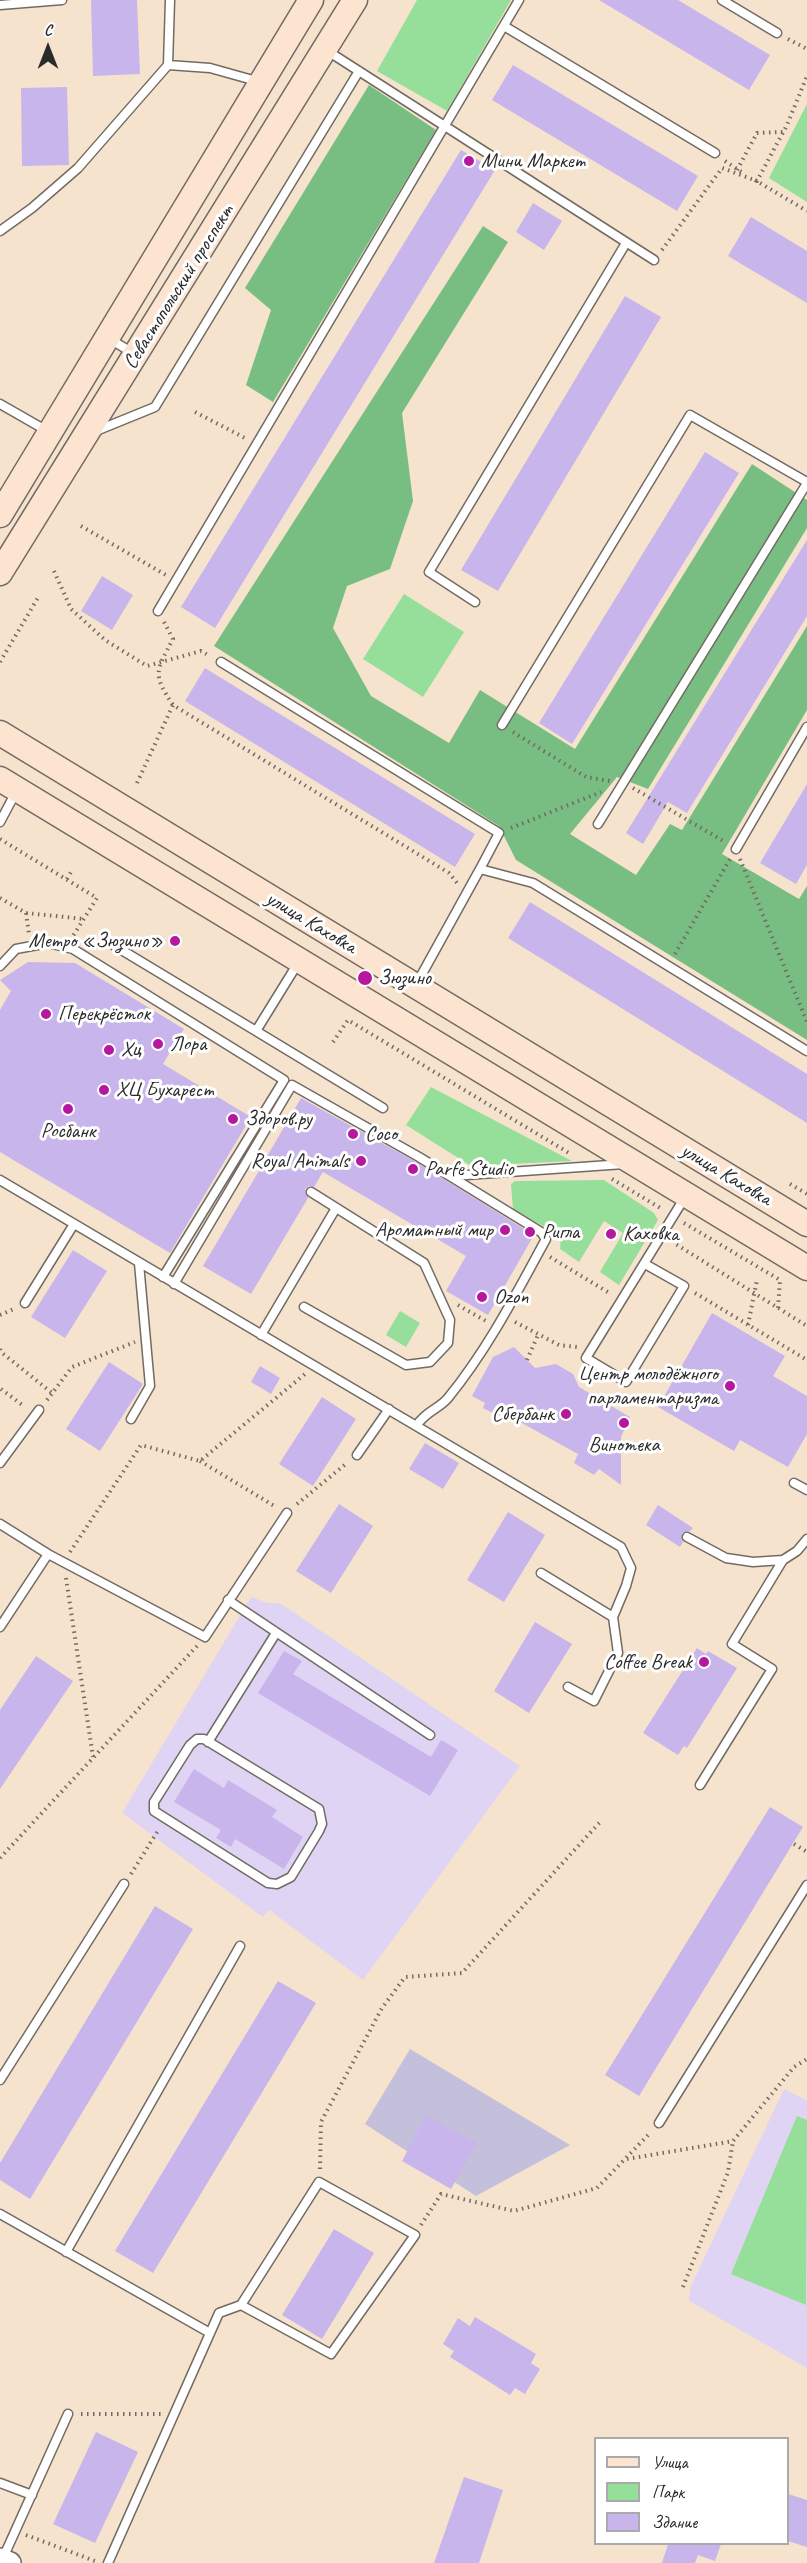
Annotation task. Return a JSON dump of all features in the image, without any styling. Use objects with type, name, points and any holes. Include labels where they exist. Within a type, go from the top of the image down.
[{"type":"main road","name":"Севастопольский проспект","points":[[0,515],[311,0]]},
{"type":"main road","name":"Севастопольский проспект","points":[[0,573],[355,0]]},
{"type":"main road","name":"улица Каховка","points":[[0,733],[807,1224]]},
{"type":"main road","name":"улица Каховка","points":[[9,785],[807,1268]]},
{"type":"lane","points":[[0,5],[62,0]]},
{"type":"lane","points":[[0,231],[32,208],[78,168],[168,65],[170,0]]},
{"type":"lane","points":[[158,611],[519,0]]},
{"type":"lane","points":[[722,0],[777,33]]},
{"type":"lane","points":[[504,26],[715,153]]},
{"type":"lane","points":[[326,50],[447,125],[654,260]]},
{"type":"lane","points":[[168,65],[210,68],[262,83]]},
{"type":"lane","points":[[87,435],[155,407],[359,71]]},
{"type":"lane","points":[[475,602],[429,572],[626,243]]},
{"type":"lane","points":[[108,338],[136,355]]},
{"type":"lane","points":[[0,404],[50,432]]},
{"type":"lane","points":[[502,725],[690,415],[807,482],[598,824]]},
{"type":"lane","points":[[221,662],[499,833],[415,986]]},
{"type":"lane","points":[[736,849],[807,727]]},
{"type":"lane","points":[[0,822],[9,785]]},
{"type":"lane","points":[[480,870],[533,884],[807,1051]]},
{"type":"lane","points":[[0,966],[16,949],[48,943],[73,949],[284,1080],[163,1277]]},
{"type":"lane","points":[[110,943],[382,1108]]},
{"type":"lane","points":[[256,1031],[299,960]]},
{"type":"lane","points":[[174,1284],[292,1085],[451,1176],[541,1232],[546,1239],[497,1328],[446,1401],[424,1415],[417,1425]]},
{"type":"lane","points":[[250,1156],[263,1164]]},
{"type":"lane","points":[[451,1176],[636,1164]]},
{"type":"lane","points":[[0,1180],[621,1547],[631,1568],[613,1617],[618,1653],[594,1701],[568,1687]]},
{"type":"lane","points":[[304,1307],[406,1365],[430,1362],[448,1343],[450,1320],[424,1263],[311,1192]]},
{"type":"lane","points":[[645,1264],[684,1286],[626,1382],[586,1358],[686,1194]]},
{"type":"lane","points":[[261,1335],[336,1208]]},
{"type":"lane","points":[[25,1303],[74,1224]]},
{"type":"lane","points":[[131,1419],[150,1386],[139,1263]]},
{"type":"lane","points":[[357,1455],[389,1409]]},
{"type":"lane","points":[[0,1463],[37,1412]]},
{"type":"lane","points":[[794,1483],[807,1490]]},
{"type":"lane","points":[[0,1524],[48,1554],[205,1637],[286,1513]]},
{"type":"lane","points":[[687,1537],[726,1558],[753,1562],[783,1560]]},
{"type":"lane","points":[[700,1785],[772,1670],[732,1644],[783,1560],[797,1551],[807,1539]]},
{"type":"lane","points":[[0,1627],[48,1554]]},
{"type":"lane","points":[[542,1574],[613,1617]]},
{"type":"lane","points":[[228,1600],[430,1735]]},
{"type":"lane","points":[[208,1742],[276,1633]]},
{"type":"lane","points":[[197,1739],[208,1742],[319,1809],[322,1824],[320,1831],[291,1877],[284,1882],[268,1883],[154,1811],[154,1802],[190,1744],[197,1739]]},
{"type":"lane","points":[[0,2080],[124,1884]]},
{"type":"lane","points":[[659,2123],[807,1885]]},
{"type":"lane","points":[[66,2252],[240,1946]]},
{"type":"lane","points":[[108,2563],[219,2313],[241,2305],[320,2182],[416,2235],[332,2354],[241,2305]]},
{"type":"lane","points":[[0,2214],[210,2333]]},
{"type":"lane","points":[[4,2561],[15,2531],[68,2414]]},
{"type":"lane","points":[[0,2483],[32,2495]]},
{"type":"path","points":[[777,33],[807,49]]},
{"type":"path","points":[[757,181],[783,132],[807,76]]},
{"type":"path","points":[[737,170],[757,133],[783,132]]},
{"type":"path","points":[[715,153],[737,170],[806,209]]},
{"type":"path","points":[[654,260],[722,168],[757,181]]},
{"type":"path","points":[[195,412],[244,438]]},
{"type":"path","points":[[81,526],[166,575]]},
{"type":"path","points":[[54,571],[71,609],[105,640],[147,666],[201,651],[221,662]]},
{"type":"path","points":[[0,662],[39,596]]},
{"type":"path","points":[[158,611],[173,639],[160,662],[158,683],[173,705],[449,873],[467,895]]},
{"type":"path","points":[[137,783],[173,705]]},
{"type":"path","points":[[502,725],[586,777],[623,783],[736,849],[807,1022]]},
{"type":"path","points":[[514,827],[623,783]]},
{"type":"path","points":[[0,839],[97,898],[72,938]]},
{"type":"path","points":[[678,947],[736,849]]},
{"type":"path","points":[[67,879],[71,872]]},
{"type":"path","points":[[0,898],[26,913],[84,919]]},
{"type":"path","points":[[26,913],[30,936]]},
{"type":"path","points":[[790,1184],[807,1194]]},
{"type":"path","points":[[673,1216],[780,1280],[778,1308]]},
{"type":"path","points":[[539,1251],[615,1297]]},
{"type":"path","points":[[748,1325],[757,1280]]},
{"type":"path","points":[[684,1286],[807,1360]]},
{"type":"path","points":[[438,1294],[497,1328]]},
{"type":"path","points":[[504,1316],[559,1345],[581,1347]]},
{"type":"path","points":[[527,1360],[537,1335]]},
{"type":"path","points":[[1,1389],[37,1412],[72,1368],[146,1337]]},
{"type":"path","points":[[0,1348],[0,1352],[52,1393]]},
{"type":"path","points":[[200,1461],[315,1366]]},
{"type":"path","points":[[93,1756],[63,1562],[141,1445],[200,1461],[286,1513],[357,1455]]},
{"type":"path","points":[[0,1858],[205,1637]]},
{"type":"path","points":[[320,2182],[321,2122],[382,2008],[405,1977],[462,1973],[601,1821]]},
{"type":"path","points":[[124,1884],[154,1837]]},
{"type":"path","points":[[794,1844],[807,1852]]},
{"type":"path","points":[[683,2287],[728,2172],[733,2141],[794,2067],[807,2059]]},
{"type":"path","points":[[416,2235],[441,2194],[514,2211],[597,2188],[659,2123]]},
{"type":"path","points":[[626,2160],[733,2141]]},
{"type":"path","points":[[68,2414],[174,2414]]},
{"type":"path","points":[[15,2531],[102,2563]]},
{"type":"shaded area","points":[[251,1597],[268,1603],[280,1603],[520,1766],[363,1980],[269,1910],[263,1917],[122,1813]]},
{"type":"shaded area","points":[[410,2049],[570,2145],[476,2196],[365,2124]]},
{"type":"shaded area","points":[[784,2089],[807,2100],[807,2368],[689,2301],[690,2288]]},
{"type":"green space","points":[[417,0],[511,0],[447,111],[377,71]]},
{"type":"green space","points":[[369,85],[436,130],[273,402],[246,385],[271,310],[245,288]]},
{"type":"green space","points":[[807,104],[807,202],[769,178]]},
{"type":"green space","points":[[483,226],[508,242],[402,413],[413,501],[390,569],[347,586],[333,628],[371,696],[449,743],[480,690],[575,749],[752,464],[807,500],[807,528],[648,789],[617,777],[570,834],[636,875],[670,824],[682,830],[807,626],[807,710],[722,854],[799,899],[807,886],[807,1040],[516,860],[499,826],[214,646]]},
{"type":"green space","points":[[404,594],[464,632],[423,697],[363,659]]},
{"type":"green space","points":[[431,1087],[572,1161],[471,1166],[406,1125]]},
{"type":"green space","points":[[604,1180],[654,1213],[658,1220],[619,1285],[600,1272],[623,1233],[604,1221],[579,1262],[560,1249],[561,1236],[513,1209],[511,1184],[515,1181]]},
{"type":"green space","points":[[400,1311],[420,1323],[406,1347],[386,1335]]},
{"type":"green space","points":[[797,2116],[807,2120],[806,2305],[731,2274]]},
{"type":"building","points":[[91,0],[137,0],[140,74],[93,76]]},
{"type":"building","points":[[599,0],[678,0],[770,55],[749,90]]},
{"type":"building","points":[[513,65],[698,176],[677,211],[492,100]]},
{"type":"building","points":[[67,87],[69,165],[22,166],[21,88]]},
{"type":"building","points":[[461,150],[495,170],[215,628],[181,607]]},
{"type":"building","points":[[533,203],[562,221],[544,250],[516,232]]},
{"type":"building","points":[[751,217],[807,251],[807,303],[728,256]]},
{"type":"building","points":[[625,296],[661,317],[498,591],[461,570]]},
{"type":"building","points":[[705,452],[739,473],[572,744],[539,723]]},
{"type":"building","points":[[807,540],[807,616],[687,813],[668,802],[643,844],[626,833]]},
{"type":"building","points":[[102,576],[133,595],[112,630],[81,611]]},
{"type":"building","points":[[205,668],[475,834],[455,867],[185,701]]},
{"type":"building","points":[[807,784],[807,865],[796,884],[760,863]]},
{"type":"building","points":[[530,902],[807,1074],[807,1123],[508,938]]},
{"type":"building","name":"ХЦ Бухарест","points":[[28,962],[75,963],[184,1029],[163,1064],[251,1117],[170,1253],[0,1152],[0,1010],[11,991],[0,980]]},
{"type":"building","points":[[301,1098],[416,1162],[534,1235],[488,1315],[446,1291],[466,1256],[323,1172],[314,1187],[309,1186],[305,1189],[308,1198],[251,1294],[203,1266],[260,1169],[268,1167],[269,1162],[266,1158]]},
{"type":"building","points":[[73,1250],[107,1271],[65,1338],[31,1317]]},
{"type":"building","name":"Центр молодёжного парламентаризма","points":[[712,1313],[785,1356],[773,1376],[807,1396],[807,1434],[788,1467],[740,1440],[734,1451],[658,1407]]},
{"type":"building","name":"Сбербанк","points":[[514,1347],[535,1368],[556,1364],[573,1374],[579,1387],[630,1417],[621,1437],[621,1485],[599,1469],[594,1475],[574,1463],[578,1454],[502,1412],[499,1416],[483,1408],[485,1403],[472,1396],[493,1357]]},
{"type":"building","points":[[109,1362],[143,1384],[100,1451],[66,1429]]},
{"type":"building","points":[[260,1366],[280,1378],[271,1394],[251,1382]]},
{"type":"building","points":[[322,1397],[356,1419],[313,1486],[279,1464]]},
{"type":"building","points":[[425,1443],[459,1463],[443,1489],[409,1469]]},
{"type":"building","points":[[339,1504],[373,1526],[331,1593],[296,1571]]},
{"type":"building","points":[[658,1505],[693,1528],[682,1533],[683,1542],[680,1547],[646,1525]]},
{"type":"building","points":[[508,1512],[545,1535],[504,1602],[467,1580]]},
{"type":"building","points":[[535,1622],[572,1644],[529,1713],[494,1691]]},
{"type":"building","points":[[697,1648],[706,1654],[708,1651],[737,1668],[687,1748],[684,1746],[678,1755],[643,1733]]},
{"type":"building","points":[[284,1651],[302,1661],[293,1674],[431,1757],[441,1740],[458,1750],[430,1796],[258,1693]]},
{"type":"building","points":[[36,1656],[73,1681],[0,1789],[0,1710]]},
{"type":"building","points":[[194,1769],[224,1788],[228,1780],[277,1810],[272,1817],[303,1837],[284,1869],[235,1839],[231,1847],[216,1838],[221,1830],[174,1802]]},
{"type":"building","points":[[770,1807],[803,1827],[639,2096],[605,2075]]},
{"type":"building","points":[[155,1906],[193,1929],[30,2199],[0,2180],[0,2163]]},
{"type":"building","points":[[278,1981],[316,2003],[153,2273],[115,2251]]},
{"type":"building","points":[[426,2115],[477,2143],[451,2189],[402,2161]]},
{"type":"building","points":[[334,2229],[374,2253],[322,2339],[282,2315]]},
{"type":"building","points":[[475,2317],[536,2354],[531,2363],[540,2369],[525,2394],[515,2388],[510,2395],[450,2357],[454,2351],[443,2344],[458,2318],[470,2326]]},
{"type":"building","points":[[96,2432],[138,2452],[95,2543],[53,2524]]},
{"type":"building","points":[[464,2477],[503,2490],[479,2563],[434,2563]]},
{"type":"building","points":[[789,2494],[807,2500],[807,2547],[789,2541]]},
{"type":"building","points":[[668,2545],[721,2545],[715,2561],[698,2555],[695,2563],[662,2563]]},
{"type":"place","name":"Мини Маркет","points":[[469,161]]},
{"type":"place","name":"Метро «Зюзино»","points":[[175,941]]},
{"type":"place","name":"Зюзино","points":[[365,978]]},
{"type":"place","name":"Перекрёсток","points":[[46,1014]]},
{"type":"place","name":"Лора","points":[[158,1044]]},
{"type":"place","name":"Хц","points":[[109,1050]]},
{"type":"place","name":"ХЦ Бухарест","points":[[104,1090]]},
{"type":"place","name":"Росбанк","points":[[68,1109]]},
{"type":"place","name":"Здоров.ру","points":[[233,1119]]},
{"type":"place","name":"Coco","points":[[353,1134]]},
{"type":"place","name":"Royal Animals","points":[[361,1161]]},
{"type":"place","name":"Parfe Studio","points":[[413,1169]]},
{"type":"place","name":"Ароматный мир","points":[[505,1230]]},
{"type":"place","name":"Ригла","points":[[530,1232]]},
{"type":"place","name":"Каховка","points":[[611,1234]]},
{"type":"place","name":"Ozon","points":[[482,1297]]},
{"type":"place","name":"Центр молодёжного парламентаризма","points":[[730,1386]]},
{"type":"place","name":"Сбербанк","points":[[566,1414]]},
{"type":"place","name":"Винотека","points":[[624,1423]]},
{"type":"place","name":"Coffee Break","points":[[704,1662]]}]
